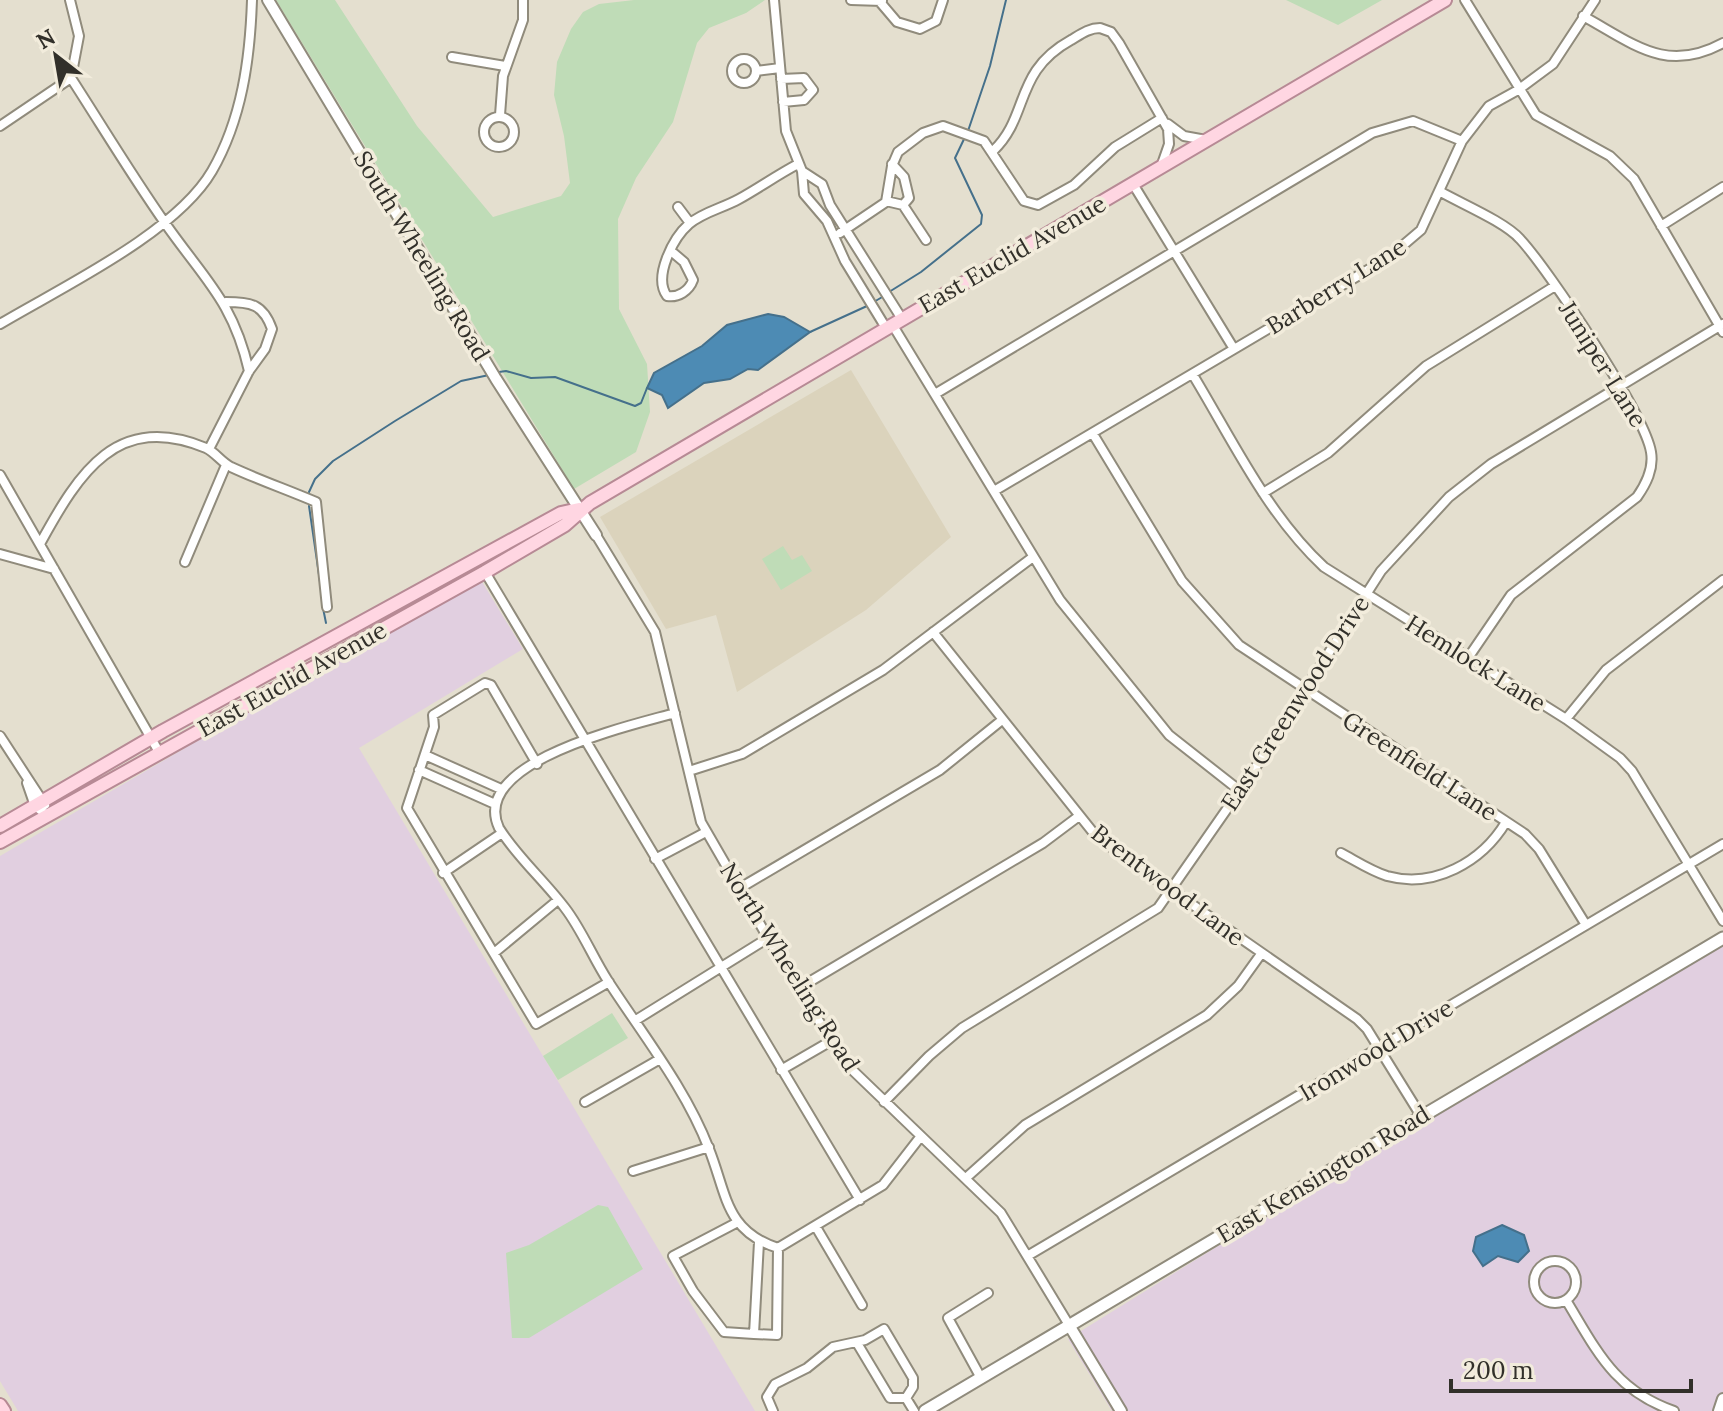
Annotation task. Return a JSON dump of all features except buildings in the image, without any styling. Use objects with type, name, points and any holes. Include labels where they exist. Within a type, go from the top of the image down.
[{"type":"main road","name":"East Euclid Avenue","points":[[0,826],[151,738],[561,513],[579,509],[1445,0]]},
{"type":"main road","name":"East Euclid Avenue","points":[[0,842],[485,572],[565,525],[579,509]]},
{"type":"main road","name":"East Kensington Road","points":[[925,1411],[1723,938]]},
{"type":"main road","points":[[0,1405],[4,1411]]},
{"type":"street","points":[[0,126],[71,78],[79,36],[70,0]]},
{"type":"street","points":[[0,324],[166,224],[211,173],[236,120],[250,47],[252,0]]},
{"type":"street","name":"South Wheeling Road","points":[[268,0],[496,379],[579,509]]},
{"type":"street","points":[[500,115],[505,66],[523,20],[523,0]]},
{"type":"street","points":[[774,0],[786,131],[800,168],[804,194],[827,221],[845,261],[874,308],[893,324],[1067,609],[1160,725],[1189,754],[1239,790]]},
{"type":"street","points":[[851,0],[882,1],[897,22],[920,29],[936,21],[943,0]]},
{"type":"street","points":[[1465,0],[1536,115],[1610,156],[1634,179],[1722,327]]},
{"type":"street","name":"Barberry Lane","points":[[994,491],[1388,258],[1421,230],[1462,141],[1489,106],[1518,90],[1553,64],[1595,0]]},
{"type":"street","points":[[1583,16],[1665,58],[1696,57],[1723,43]]},
{"type":"street","points":[[993,151],[1008,133],[1021,95],[1042,61],[1094,28],[1106,29],[1114,36],[1162,118],[1175,132],[1207,140]]},
{"type":"street","points":[[452,57],[505,66]]},
{"type":"street","points":[[756,71],[780,68]]},
{"type":"street","points":[[71,78],[166,224],[226,302],[242,340],[249,371]]},
{"type":"street","points":[[781,79],[804,78],[813,86],[812,94],[804,100],[783,102]]},
{"type":"street","points":[[843,231],[886,201],[892,164],[898,152],[923,133],[943,126],[972,134],[993,151],[1020,196],[1029,204],[1038,205],[1074,185],[1115,147],[1162,118]]},
{"type":"street","points":[[1160,168],[1169,144],[1162,118]]},
{"type":"street","points":[[935,394],[1372,133],[1413,121],[1462,141]]},
{"type":"street","points":[[892,164],[904,177],[909,190],[909,198],[903,205]]},
{"type":"street","points":[[671,251],[684,262],[693,280],[688,290],[674,297],[667,296],[661,284],[671,251],[690,223],[800,168]]},
{"type":"street","points":[[800,168],[822,184],[843,231],[888,298],[893,324]]},
{"type":"street","points":[[1133,184],[1234,349]]},
{"type":"street","points":[[1661,226],[1723,187]]},
{"type":"street","name":"Juniper Lane","points":[[1441,192],[1518,236],[1555,286],[1619,386],[1649,443],[1651,468],[1644,487],[1629,505],[1511,595],[1468,658]]},
{"type":"street","points":[[886,201],[903,205],[926,240]]},
{"type":"street","points":[[678,207],[690,223]]},
{"type":"street","points":[[1263,493],[1328,453],[1426,366],[1555,286]]},
{"type":"street","points":[[209,449],[249,371],[265,349],[272,329],[266,311],[251,302],[226,302]]},
{"type":"street","name":"East Greenwood Drive","points":[[884,1102],[962,1028],[1145,918],[1170,890],[1239,790],[1405,541],[1461,486],[1491,464],[1619,386],[1722,327]]},
{"type":"street","name":"Hemlock Lane","points":[[1193,375],[1263,493],[1298,542],[1324,567],[1566,719],[1620,758],[1632,771],[1723,921]]},
{"type":"street","name":"Greenfield Lane","points":[[1093,434],[1196,599],[1239,645],[1304,692],[1525,834],[1539,849],[1586,925]]},
{"type":"street","points":[[41,542],[73,485],[96,460],[128,440],[161,436],[209,449],[226,465],[316,502],[327,607]]},
{"type":"street","points":[[185,562],[226,465]]},
{"type":"street","points":[[0,475],[159,752]]},
{"type":"street","name":"North Wheeling Road","points":[[579,509],[655,632],[706,832],[768,938],[853,1073],[967,1177],[1001,1213],[1121,1411]]},
{"type":"street","points":[[0,554],[54,569]]},
{"type":"street","points":[[689,771],[728,760],[756,747],[883,670],[1033,557]]},
{"type":"street","points":[[485,572],[860,1200]]},
{"type":"street","points":[[1566,719],[1606,670],[1723,580]]},
{"type":"street","name":"Brentwood Lane","points":[[933,632],[1079,816],[1104,843],[1357,1019],[1421,1116]]},
{"type":"street","points":[[537,764],[491,685],[485,683],[433,715],[434,727],[407,808],[443,873],[536,1024],[609,982]]},
{"type":"street","points":[[675,713],[584,738],[537,764],[501,789],[495,804],[496,822],[502,833],[558,900],[636,1020],[709,1147],[726,1204],[738,1222],[759,1242],[778,1248],[883,1185],[921,1136]]},
{"type":"street","points":[[740,888],[940,770],[1002,720]]},
{"type":"street","points":[[0,736],[47,815]]},
{"type":"street","points":[[425,755],[501,789]]},
{"type":"street","points":[[419,770],[495,804]]},
{"type":"street","points":[[799,988],[1043,843],[1079,816]]},
{"type":"street","points":[[1341,853],[1395,878],[1435,876],[1473,859],[1492,842],[1506,822]]},
{"type":"street","points":[[655,859],[706,832]]},
{"type":"street","points":[[443,873],[502,833]]},
{"type":"street","name":"Ironwood Drive","points":[[1029,1255],[1723,844]]},
{"type":"street","points":[[494,953],[558,900]]},
{"type":"street","points":[[636,1020],[768,938]]},
{"type":"street","points":[[967,1177],[1025,1125],[1207,1015],[1238,986],[1261,954]]},
{"type":"street","points":[[781,1070],[831,1041]]},
{"type":"street","points":[[585,1102],[660,1059]]},
{"type":"street","points":[[633,1171],[709,1147]]},
{"type":"street","points":[[738,1222],[673,1256],[693,1291],[724,1332],[777,1335],[778,1248]]},
{"type":"street","points":[[816,1227],[862,1305]]},
{"type":"street","points":[[754,1334],[759,1242]]},
{"type":"street","points":[[1557,1260],[1573,1271],[1576,1284],[1566,1300],[1546,1302],[1536,1293],[1533,1280],[1542,1264],[1557,1260]]},
{"type":"street","points":[[981,1378],[948,1318],[988,1293]]},
{"type":"street","points":[[1566,1300],[1607,1366],[1625,1387],[1651,1403],[1674,1411]]},
{"type":"street","points":[[773,1411],[767,1397],[775,1384],[807,1368],[833,1347],[857,1343],[884,1329],[913,1378],[913,1387],[906,1398]]},
{"type":"street","points":[[857,1343],[890,1398],[906,1398]]},
{"type":"street","points":[[906,1398],[914,1411]]},
{"type":"street","points":[[1719,1411],[1723,1399]]},
{"type":"shaded area","points":[[851,370],[951,537],[866,610],[737,692],[716,615],[666,629],[600,517]]},
{"type":"shaded area","points":[[481,580],[523,649],[359,748],[755,1411],[18,1411],[0,1381],[0,856],[319,670]]},
{"type":"shaded area","points":[[1723,943],[1723,1411],[1112,1411],[1068,1339],[1318,1184]]},
{"type":"green space","points":[[276,0],[335,0],[417,126],[493,217],[561,196],[570,183],[564,136],[554,95],[557,62],[571,29],[583,12],[599,4],[634,0],[765,0],[746,13],[709,28],[697,43],[673,122],[636,178],[618,219],[619,309],[647,364],[650,412],[636,452],[574,489]]},
{"type":"green space","points":[[1286,0],[1382,0],[1338,25]]},
{"type":"green space","points":[[783,546],[792,560],[802,555],[812,571],[781,590],[762,559]]},
{"type":"green space","points":[[612,1013],[628,1038],[558,1080],[543,1056]]},
{"type":"green space","points":[[598,1205],[608,1207],[643,1269],[529,1338],[512,1338],[506,1253],[529,1245]]},
{"type":"water","points":[[768,314],[784,317],[810,332],[758,370],[748,369],[730,379],[704,383],[668,408],[662,395],[647,388],[654,373],[702,346],[727,325]]},
{"type":"water","points":[[1502,1225],[1524,1235],[1529,1251],[1518,1262],[1498,1256],[1483,1266],[1473,1251],[1476,1237]]},
{"type":"waterway","points":[[968,131],[990,66],[1006,0]]},
{"type":"waterway","points":[[889,292],[921,272],[981,224],[982,215],[955,158],[965,137]]},
{"type":"waterway","points":[[872,303],[884,296]]},
{"type":"waterway","points":[[810,332],[867,306]]},
{"type":"waterway","points":[[499,372],[531,378],[555,377],[635,406],[641,403],[647,388]]},
{"type":"waterway","points":[[309,492],[315,479],[333,461],[461,381],[489,375]]},
{"type":"waterway","points":[[309,506],[323,602]]},
{"type":"waterway","points":[[323,608],[326,623]]}]
